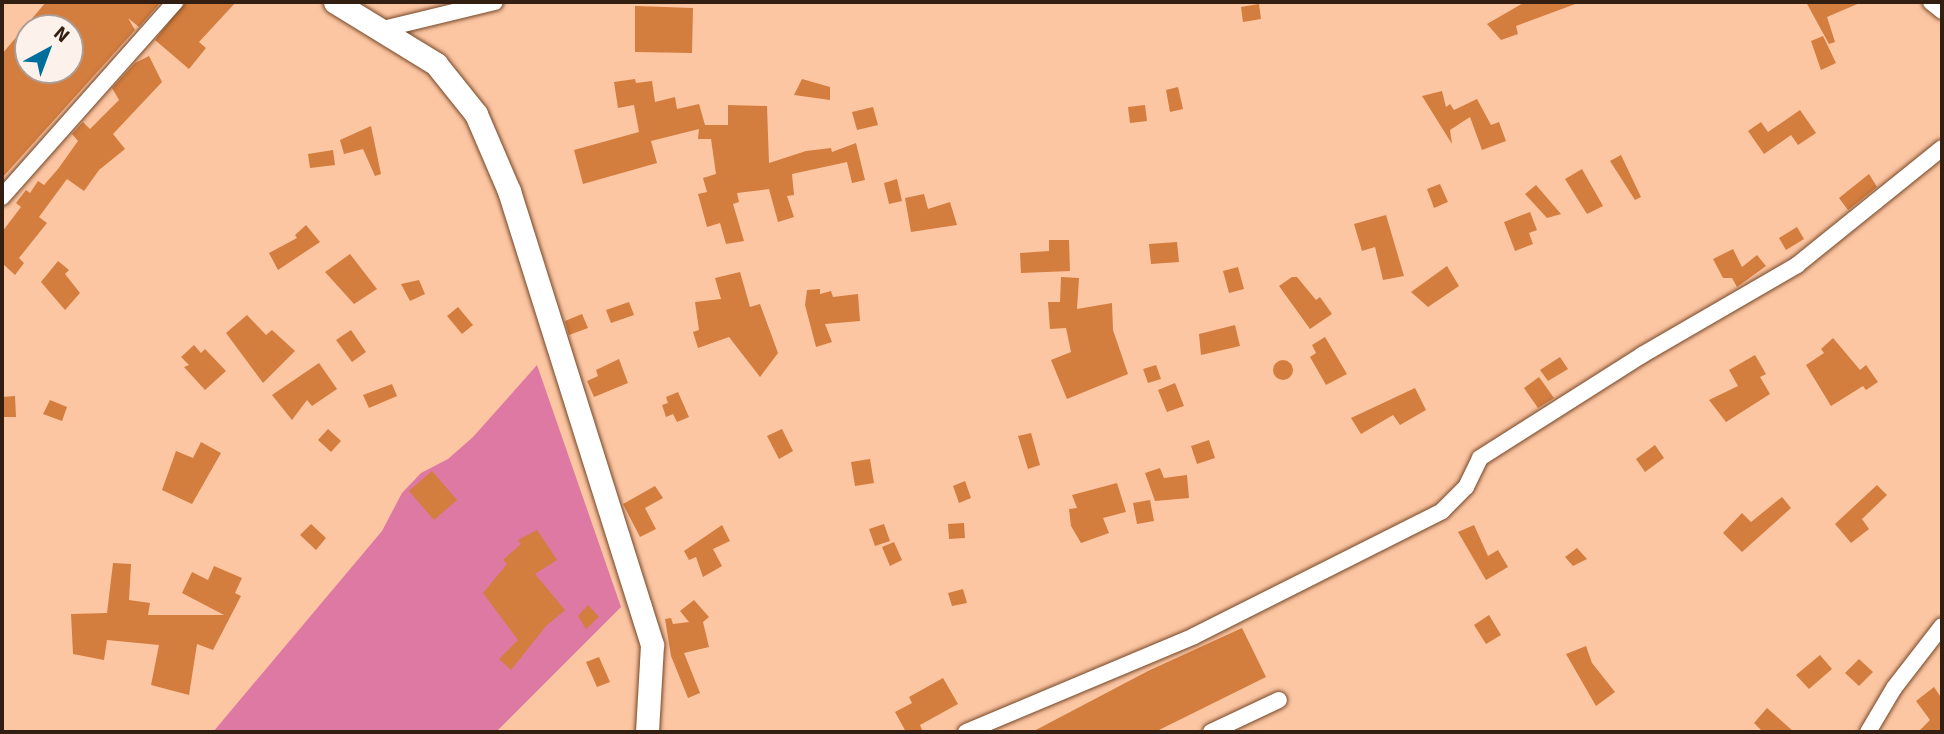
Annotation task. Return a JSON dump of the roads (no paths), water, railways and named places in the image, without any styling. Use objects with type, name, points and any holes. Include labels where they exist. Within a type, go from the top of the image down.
[{"type":"main road","points":[[335,2],[383,29],[436,64],[476,114],[509,191],[652,645],[647,732]]},
{"type":"street","points":[[2,197],[175,2]]},
{"type":"street","points":[[383,29],[495,2]]},
{"type":"street","points":[[1931,2],[1942,11]]},
{"type":"street","points":[[967,732],[1194,636],[1443,511],[1466,487],[1480,458],[1642,355],[1797,265],[1942,148]]},
{"type":"street","points":[[1868,732],[1894,688],[1942,626]]},
{"type":"street","points":[[1211,732],[1279,700]]}]
